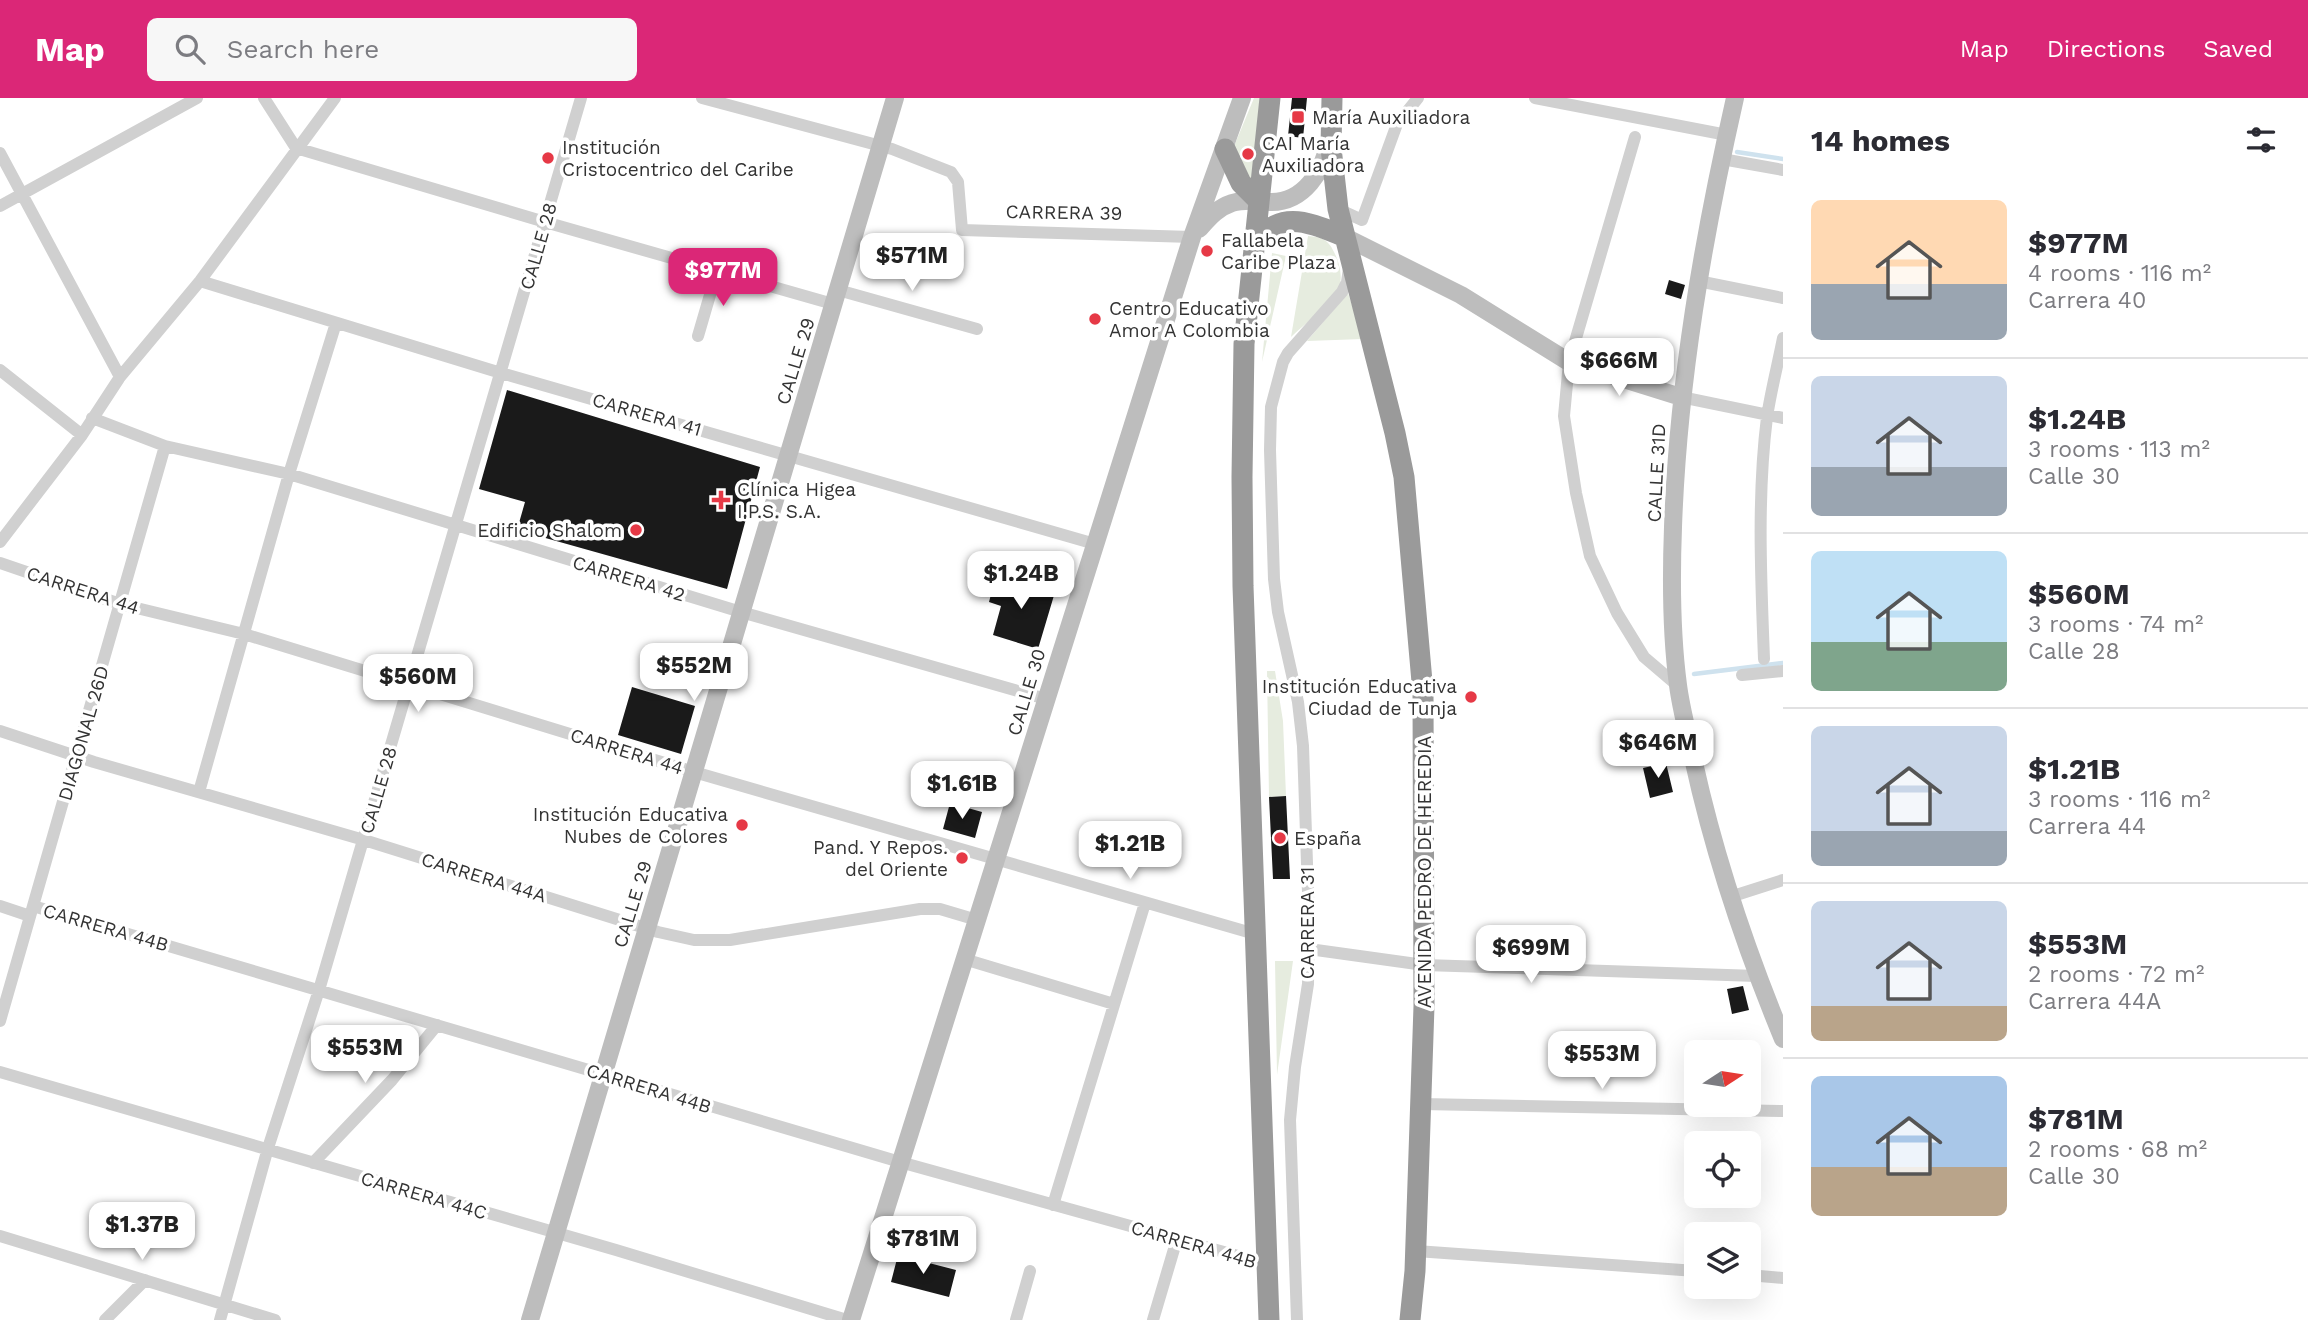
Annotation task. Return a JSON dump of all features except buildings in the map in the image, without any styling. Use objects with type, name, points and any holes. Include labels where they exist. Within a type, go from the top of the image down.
[{"type":"highway","points":[[1269,1320],[1243,586],[1242,477],[1244,344],[1270,98]]},
{"type":"highway","name":"AVENIDA PEDRO DE HEREDIA","points":[[1332,104],[1332,174],[1343,236],[1395,433],[1407,499],[1424,712],[1421,1104],[1416,1251],[1410,1320]]},
{"type":"highway","points":[[1225,149],[1241,183],[1259,201]]},
{"type":"highway","points":[[1254,244],[1270,227],[1292,221],[1307,222],[1343,236]]},
{"type":"street","points":[[0,206],[197,98]]},
{"type":"street","points":[[264,98],[296,148],[717,271],[977,329]]},
{"type":"street","points":[[0,542],[82,435],[120,377],[200,281],[335,98]]},
{"type":"street","name":"CALLE 28","points":[[220,1320],[268,1148],[364,840],[581,98]]},
{"type":"street","name":"CARRERA 39","points":[[702,98],[881,146],[951,172],[958,183],[960,193],[962,230],[1192,237]]},
{"type":"street","name":"CALLE 29","points":[[530,1320],[895,98]]},
{"type":"street","name":"CALLE 30","points":[[849,1320],[1192,237],[1242,98]]},
{"type":"street","points":[[1338,209],[1363,220],[1397,124],[1418,98]]},
{"type":"street","points":[[1535,98],[1727,135]]},
{"type":"street","name":"CALLE 31D","points":[[1735,98],[1698,281],[1681,397],[1671,593],[1678,686],[1707,821],[1757,976],[1783,1040]]},
{"type":"street","name":"CALLE 30","points":[[1192,237],[1210,216],[1233,202],[1281,201],[1302,193],[1319,170],[1327,151],[1332,104]]},
{"type":"street","points":[[1634,137],[1569,362],[1564,416],[1576,493],[1590,556],[1617,613],[1644,657],[1678,686]]},
{"type":"street","points":[[0,153],[120,377]]},
{"type":"street","points":[[1722,159],[1783,170]]},
{"type":"street","points":[[1343,236],[1461,295],[1569,362],[1681,397],[1783,418]]},
{"type":"street","name":"CARRERA 31","points":[[1297,1320],[1290,1119],[1308,984],[1309,949],[1301,719],[1278,611],[1272,560],[1271,407],[1283,362],[1345,287],[1350,258]]},
{"type":"street","points":[[698,336],[717,271]]},
{"type":"street","name":"CARRERA 41","points":[[200,281],[500,373],[1095,544]]},
{"type":"street","points":[[1698,281],[1783,298]]},
{"type":"street","points":[[199,792],[289,474],[336,323]]},
{"type":"street","points":[[1764,659],[1759,551],[1761,485],[1768,415],[1783,338]]},
{"type":"street","points":[[0,370],[6,381],[82,435]]},
{"type":"street","name":"CARRERA 42","points":[[92,418],[165,446],[289,474],[741,612],[1046,699]]},
{"type":"street","name":"DIAGONAL 26D","points":[[0,1021],[165,446]]},
{"type":"street","name":"CARRERA 44","points":[[0,563],[120,604],[244,634],[694,772],[1255,934]]},
{"type":"street","points":[[1742,675],[1783,671]]},
{"type":"street","name":"CARRERA 44A","points":[[0,731],[694,940],[716,941],[920,909],[940,909],[977,920]]},
{"type":"street","points":[[1730,897],[1783,880]]},
{"type":"street","points":[[1053,1205],[1145,903]]},
{"type":"street","name":"CARRERA 44B","points":[[0,906],[32,911],[319,990],[900,1162],[1267,1264]]},
{"type":"street","points":[[1309,949],[1424,965],[1757,976]]},
{"type":"street","points":[[964,959],[1114,1004]]},
{"type":"street","points":[[313,1163],[392,1080],[437,1025]]},
{"type":"street","name":"CARRERA 44C","points":[[0,1072],[268,1148],[849,1320]]},
{"type":"street","points":[[1421,1104],[1783,1111]]},
{"type":"street","points":[[0,1236],[275,1320]]},
{"type":"street","points":[[1153,1320],[1177,1239]]},
{"type":"street","points":[[1416,1251],[1684,1270]]},
{"type":"street","points":[[1016,1320],[1030,1271]]},
{"type":"street","points":[[1761,1276],[1783,1278]]},
{"type":"street","points":[[105,1320],[145,1280]]},
{"type":"shaded area","points":[[1254,98],[1263,98],[1253,181],[1230,156]]},
{"type":"shaded area","points":[[1308,236],[1327,241],[1338,260],[1341,280],[1329,301],[1291,337]]},
{"type":"shaded area","points":[[1272,253],[1286,256],[1262,362]]},
{"type":"shaded area","points":[[1348,293],[1363,339],[1307,341]]},
{"type":"shaded area","points":[[1267,671],[1275,671],[1283,721],[1286,796],[1269,797]]},
{"type":"shaded area","points":[[1275,961],[1293,961],[1277,1075]]},
{"type":"waterway","points":[[1737,152],[1783,159]]},
{"type":"waterway","points":[[1694,674],[1783,663]]},
{"type":"place","name":"María Auxiliadora","points":[[1298,117]]},
{"type":"place","name":"CAI María Auxiliadora","points":[[1248,154]]},
{"type":"place","name":"Institución Cristocentrico del Caribe","points":[[548,158]]},
{"type":"place","name":"Fallabela Caribe Plaza","points":[[1207,251]]},
{"type":"place","name":"Centro Educativo Amor A Colombia","points":[[1095,319]]},
{"type":"place","name":"Clínica Higea I.P.S. S.A.","points":[[721,500]]},
{"type":"place","name":"Edificio Shalom","points":[[636,530]]},
{"type":"place","name":"Institución Educativa Ciudad de Tunja","points":[[1471,697]]},
{"type":"place","name":"Institución Educativa Nubes de Colores","points":[[742,825]]},
{"type":"place","name":"España","points":[[1280,838]]},
{"type":"place","name":"Pand. Y Repos. del Oriente","points":[[962,858]]}]
